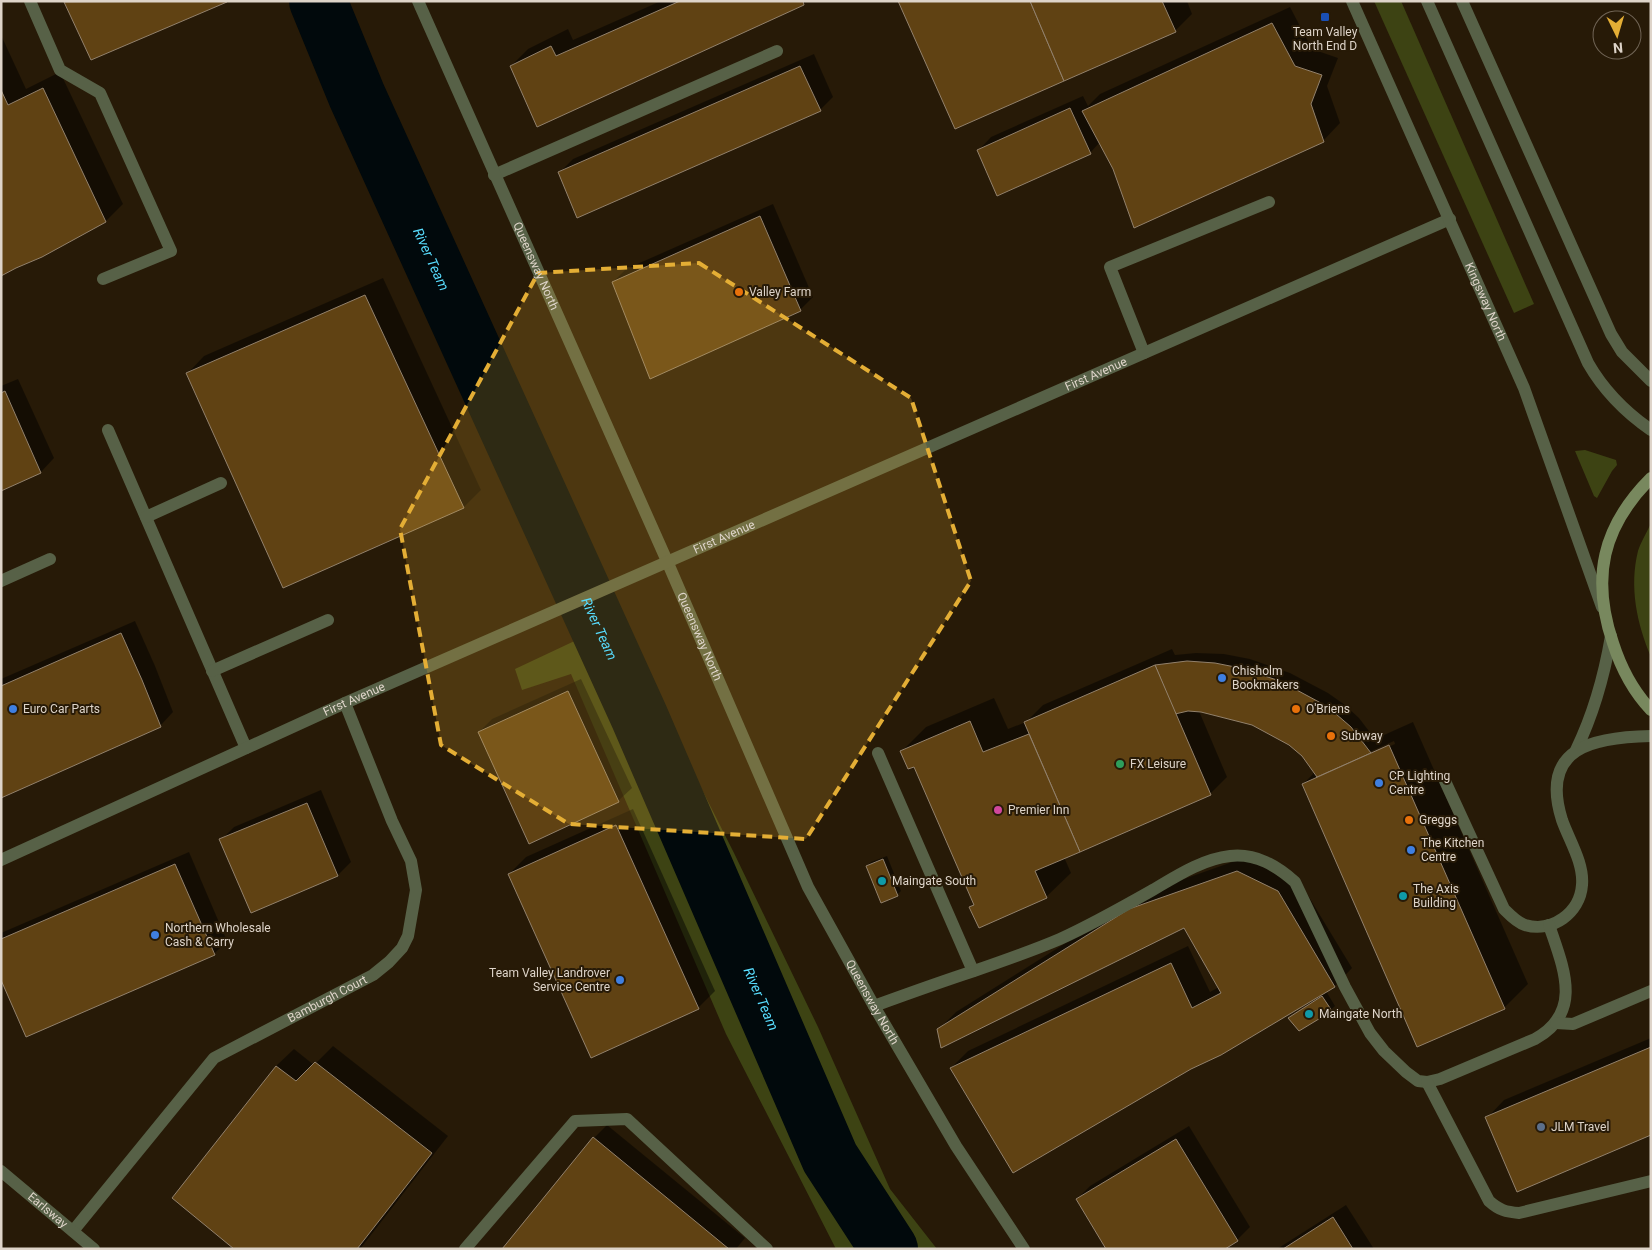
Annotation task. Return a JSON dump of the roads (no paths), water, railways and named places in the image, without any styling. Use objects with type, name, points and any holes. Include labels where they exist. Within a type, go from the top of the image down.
[{"type":"main road","points":[[1651,478],[1638,491],[1616,525],[1602,563],[1603,609],[1618,658],[1635,691],[1651,710]]},
{"type":"street","points":[[30,1],[60,70],[100,93],[171,251],[103,279]]},
{"type":"street","name":"Kingsway North","points":[[1352,1],[1524,388],[1603,609]]},
{"type":"street","points":[[1427,1],[1588,363],[1609,394],[1639,422],[1651,430]]},
{"type":"street","points":[[1462,1],[1611,334],[1622,352],[1651,380]]},
{"type":"street","name":"Queensway North","points":[[420,2],[494,175],[667,561],[808,887],[874,1006],[956,1146],[1024,1249]]},
{"type":"street","points":[[494,175],[777,51]]},
{"type":"street","points":[[1144,353],[1110,266],[1269,202]]},
{"type":"street","name":"First Avenue","points":[[1,860],[345,703],[1450,219]]},
{"type":"street","points":[[108,430],[246,748]]},
{"type":"street","points":[[146,517],[221,484]]},
{"type":"street","points":[[1,582],[50,559]]},
{"type":"street","points":[[212,671],[328,620]]},
{"type":"street","points":[[1445,781],[1504,909],[1517,921],[1525,925],[1549,925],[1570,914],[1581,895],[1582,875],[1557,801],[1557,787],[1560,773],[1567,760],[1576,750],[1595,708],[1606,667],[1611,636]]},
{"type":"street","name":"Bamburgh Court","points":[[73,1231],[214,1058],[373,975],[402,948],[408,936],[416,890],[412,861],[392,821],[345,703]]},
{"type":"street","points":[[1576,750],[1591,743],[1609,739],[1651,736]]},
{"type":"street","points":[[878,753],[973,971]]},
{"type":"street","points":[[874,1006],[1024,954],[1067,936],[1097,922],[1192,868],[1231,856],[1252,857],[1270,863],[1295,882],[1344,987],[1370,1033],[1384,1051],[1406,1072],[1418,1081],[1427,1082],[1440,1080],[1546,1034],[1556,1023],[1563,1010],[1567,987],[1549,925]]},
{"type":"street","points":[[1556,1023],[1573,1024],[1651,991]]},
{"type":"street","points":[[1427,1082],[1489,1201],[1498,1209],[1519,1213],[1651,1181]]},
{"type":"street","points":[[465,1249],[575,1121],[627,1119],[768,1249]]},
{"type":"street","name":"Earlsway","points":[[1,1171],[94,1249]]},
{"type":"waterway","name":"River Team","points":[[318,1],[357,96],[639,716],[830,1158],[889,1249]]},
{"type":"place","name":"Team Valley North End D","points":[[1325,17]]},
{"type":"place","name":"Valley Farm","points":[[739,292]]},
{"type":"place","name":"Chisholm Bookmakers","points":[[1222,678]]},
{"type":"place","name":"Euro Car Parts","points":[[13,709]]},
{"type":"place","name":"O'Briens","points":[[1296,709]]},
{"type":"place","name":"Subway","points":[[1331,736]]},
{"type":"place","name":"FX Leisure","points":[[1120,764]]},
{"type":"place","name":"CP Lighting Centre","points":[[1379,783]]},
{"type":"place","name":"Premier Inn","points":[[998,810]]},
{"type":"place","name":"Greggs","points":[[1409,820]]},
{"type":"place","name":"The Kitchen Centre","points":[[1411,850]]},
{"type":"place","name":"Maingate South","points":[[882,881]]},
{"type":"place","name":"The Axis Building","points":[[1403,896]]},
{"type":"place","name":"Northern Wholesale Cash & Carry","points":[[155,935]]},
{"type":"place","name":"Team Valley Landrover Service Centre","points":[[620,980]]},
{"type":"place","name":"Maingate North","points":[[1309,1014]]},
{"type":"place","name":"JLM Travel","points":[[1541,1127]]}]
